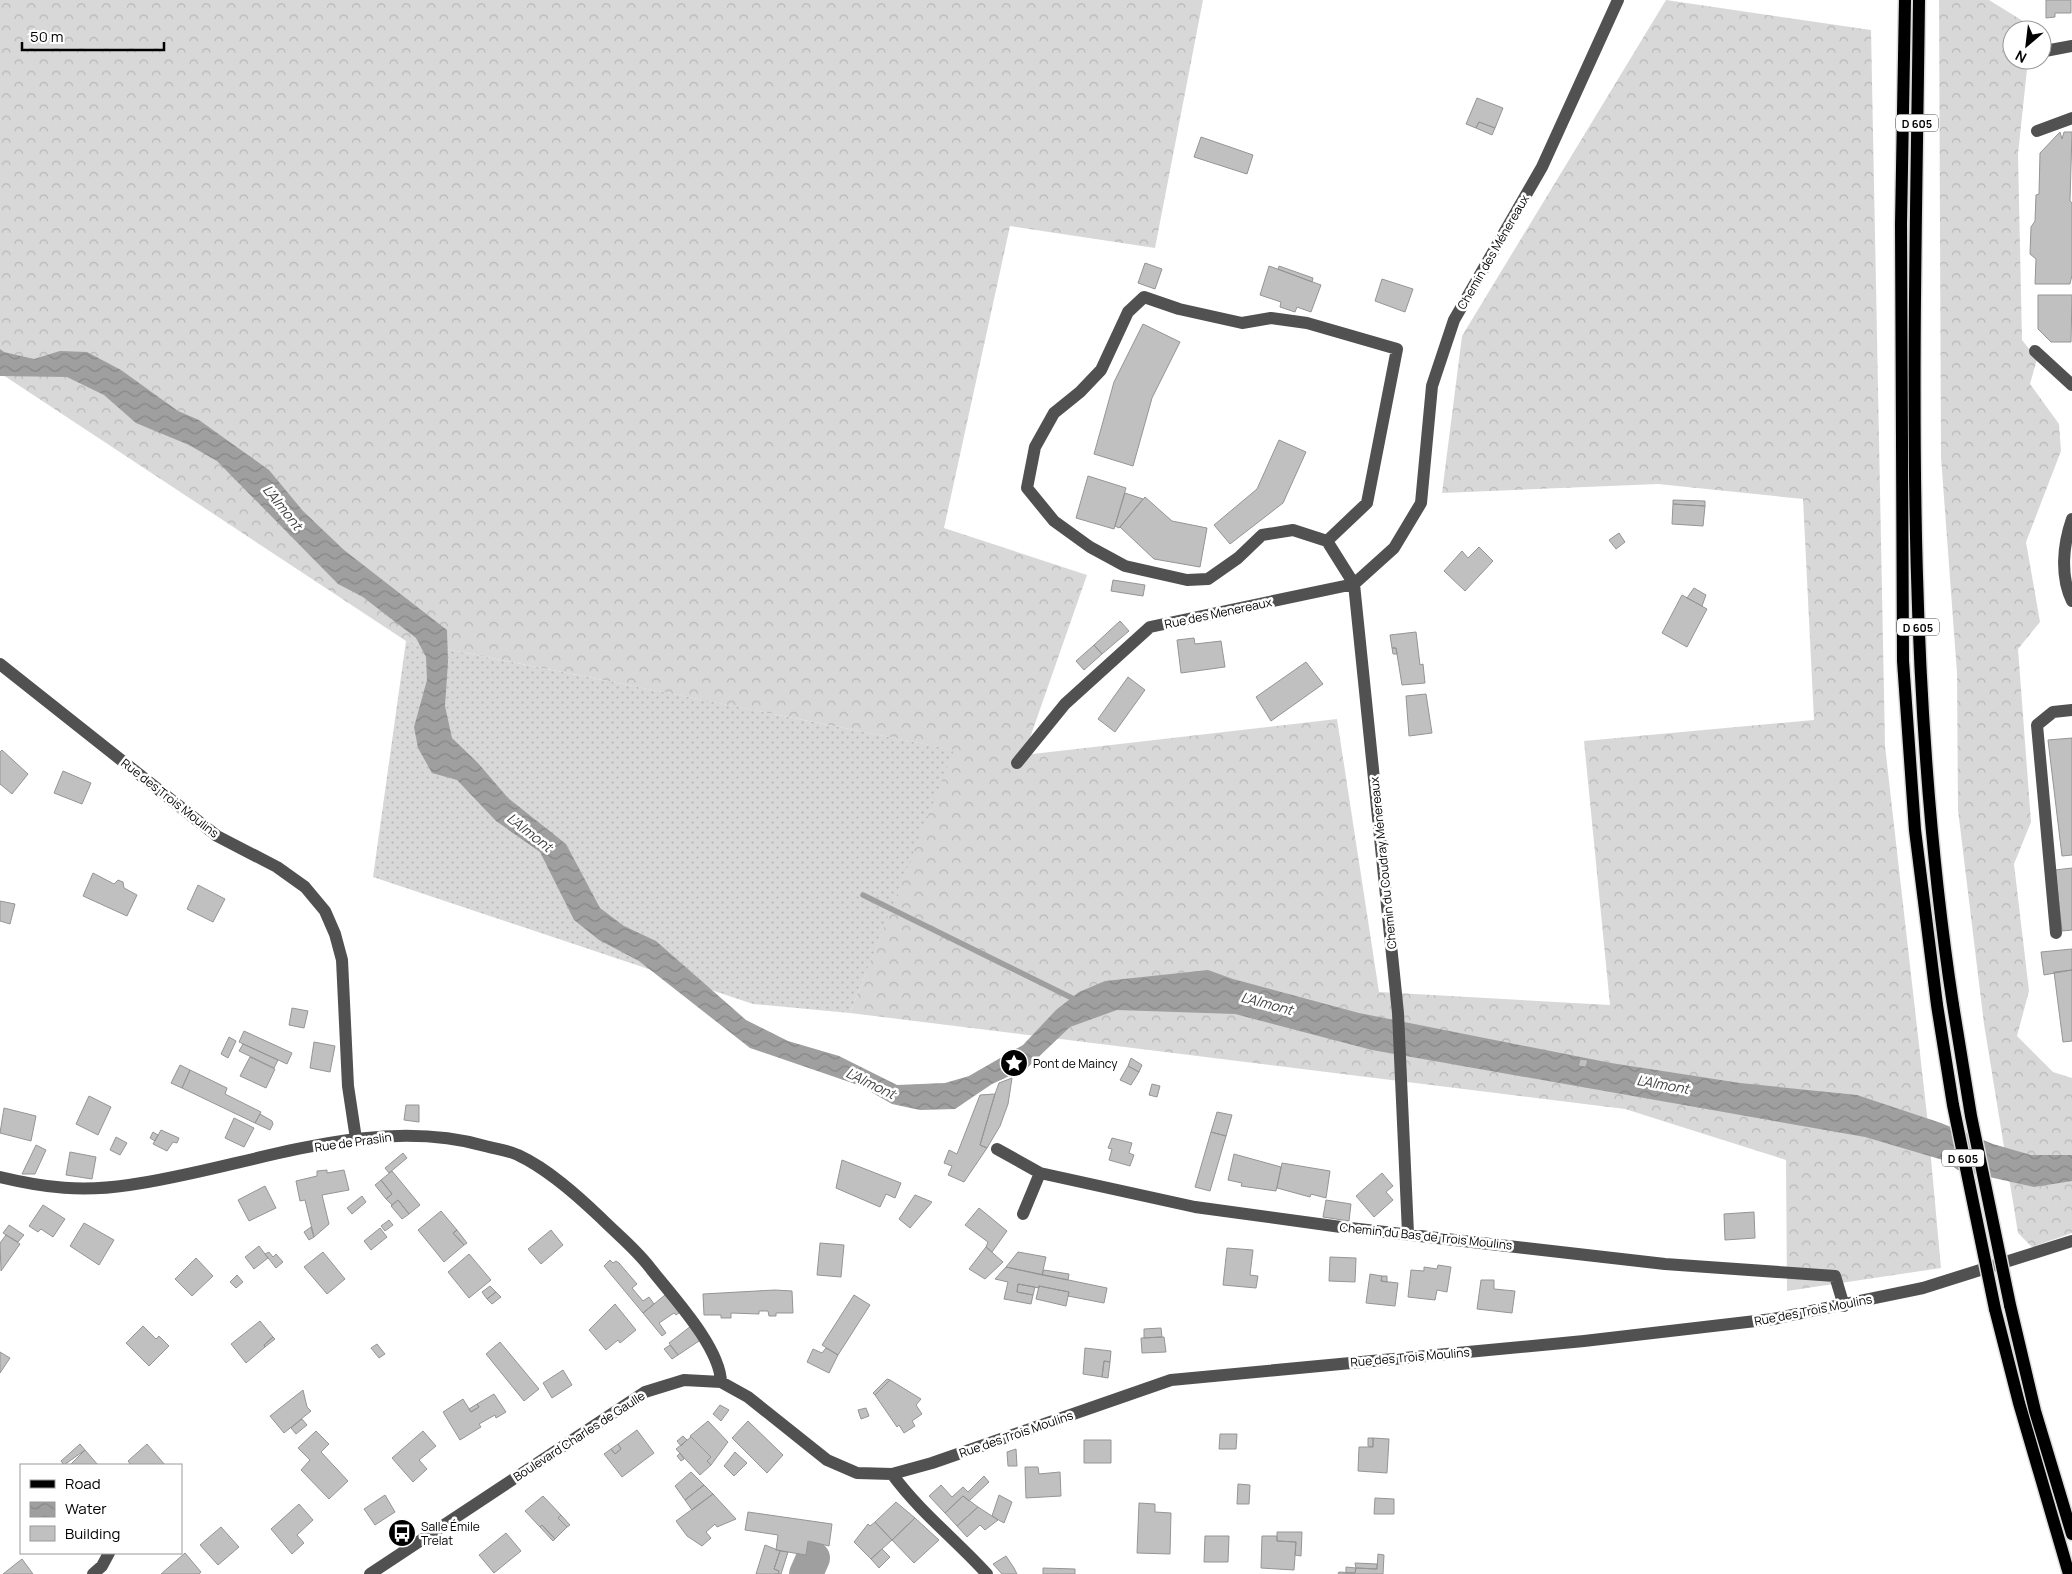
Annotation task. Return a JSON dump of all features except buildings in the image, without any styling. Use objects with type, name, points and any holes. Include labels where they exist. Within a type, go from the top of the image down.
[{"type":"main road","name":"D 605","points":[[1905,0],[1901,224],[1903,661],[1915,830],[1937,1005],[1953,1106],[1995,1309],[2021,1412],[2069,1574]]},
{"type":"main road","name":"D 605","points":[[1919,0],[1914,434],[1916,579],[1920,693],[1933,856],[1953,1005],[1973,1126],[2010,1305],[2036,1411],[2072,1534]]},
{"type":"street","name":"Chemin des Ménereaux","points":[[1354,584],[1394,548],[1421,503],[1432,386],[1454,320],[1542,168],[1618,0]]},
{"type":"street","points":[[2052,49],[2072,46]]},
{"type":"street","points":[[2037,131],[2072,118]]},
{"type":"street","points":[[1327,541],[1367,503],[1396,349],[1307,323],[1271,318],[1242,323],[1179,309],[1144,298],[1128,312],[1101,370],[1080,392],[1054,413],[1035,447],[1027,488],[1054,521],[1090,547],[1125,566],[1187,580],[1208,579],[1238,558],[1262,535],[1293,530],[1327,541],[1354,584]]},
{"type":"street","points":[[2035,351],[2072,386]]},
{"type":"street","points":[[2072,519],[2064,545],[2066,587],[2072,601]]},
{"type":"street","name":"Rue des Menereaux","points":[[1017,763],[1065,704],[1150,626],[1354,584]]},
{"type":"street","name":"Chemin du Coudray Ménereaux","points":[[1354,584],[1398,1013],[1408,1233]]},
{"type":"street","name":"Rue des Trois Moulins","points":[[0,664],[217,836],[277,867],[305,887],[326,911],[336,934],[342,960],[348,1086],[356,1139]]},
{"type":"street","points":[[2056,933],[2037,724],[2053,712],[2072,710]]},
{"type":"street","name":"Rue de Praslin","points":[[0,1178],[41,1187],[77,1189],[129,1185],[356,1139],[399,1135],[458,1138],[517,1155],[554,1178],[586,1204],[645,1261],[711,1348],[721,1371],[721,1382]]},
{"type":"street","name":"Chemin du Bas de Trois Moulins","points":[[997,1148],[1040,1173],[1195,1207],[1665,1264],[1835,1276],[1844,1306]]},
{"type":"street","points":[[1023,1214],[1040,1173]]},
{"type":"street","name":"Rue des Trois Moulins","points":[[796,1436],[827,1460],[857,1473],[892,1474],[950,1457],[1170,1380],[1773,1320],[1923,1288],[2072,1242]]},
{"type":"street","name":"Boulevard Charles de Gaulle","points":[[370,1574],[645,1392],[684,1380],[721,1382],[748,1397],[796,1436]]},
{"type":"street","points":[[892,1474],[918,1506],[959,1542],[987,1574]]},
{"type":"street","points":[[93,1574],[102,1566],[108,1554]]},
{"type":"green space","points":[[0,0],[1203,0],[1155,248],[1010,226],[944,528],[1087,575],[1024,755],[1337,719],[1379,992],[1610,1005],[1584,741],[1814,720],[1803,499],[1658,484],[1442,493],[1462,336],[1666,0],[1871,30],[1885,746],[1927,1115],[1941,1268],[1787,1291],[1786,1160],[1625,1109],[850,1013],[954,750],[406,641],[0,373]]},
{"type":"green space","points":[[1939,0],[1989,0],[2021,20],[2002,20],[2002,70],[2027,70],[2018,154],[2022,340],[2037,359],[2030,384],[2059,424],[2061,451],[2026,542],[2040,622],[2018,649],[2031,822],[2014,864],[2029,991],[2017,1036],[2053,1072],[2072,1078],[2072,1233],[2032,1247],[2018,1233],[1984,1024],[1958,810],[1957,673],[1941,457]]},
{"type":"green space","points":[[406,641],[955,750],[850,1013],[753,1004],[373,877]]},
{"type":"water","name":"L'Almont","points":[[0,349],[4,352],[34,359],[60,351],[87,352],[121,370],[178,411],[199,420],[269,470],[303,511],[344,550],[447,630],[448,662],[445,706],[452,738],[478,763],[508,798],[566,844],[600,908],[624,926],[656,941],[746,1020],[788,1041],[839,1056],[897,1085],[945,1083],[969,1076],[1023,1045],[1056,1010],[1079,992],[1105,981],[1208,970],[1233,979],[1359,1013],[1611,1063],[1740,1083],[1857,1095],[1941,1123],[1993,1144],[2031,1155],[2072,1155],[2072,1181],[2034,1187],[1958,1170],[1943,1160],[1865,1137],[1372,1050],[1235,1014],[1117,1010],[1070,1027],[1027,1068],[992,1084],[955,1109],[920,1110],[892,1104],[861,1086],[750,1048],[639,961],[599,940],[574,920],[540,852],[496,821],[457,780],[432,773],[418,748],[414,727],[427,680],[426,657],[416,638],[363,597],[338,584],[217,461],[189,445],[136,423],[104,395],[67,377],[0,376]]},
{"type":"waterway","points":[[863,895],[1076,1000]]},
{"type":"waterway","points":[[806,1574],[813,1558]]},
{"type":"place","name":"Pont de Maincy","points":[[1014,1063]]},
{"type":"place","name":"Salle Émile Trelat","points":[[402,1533]]}]
